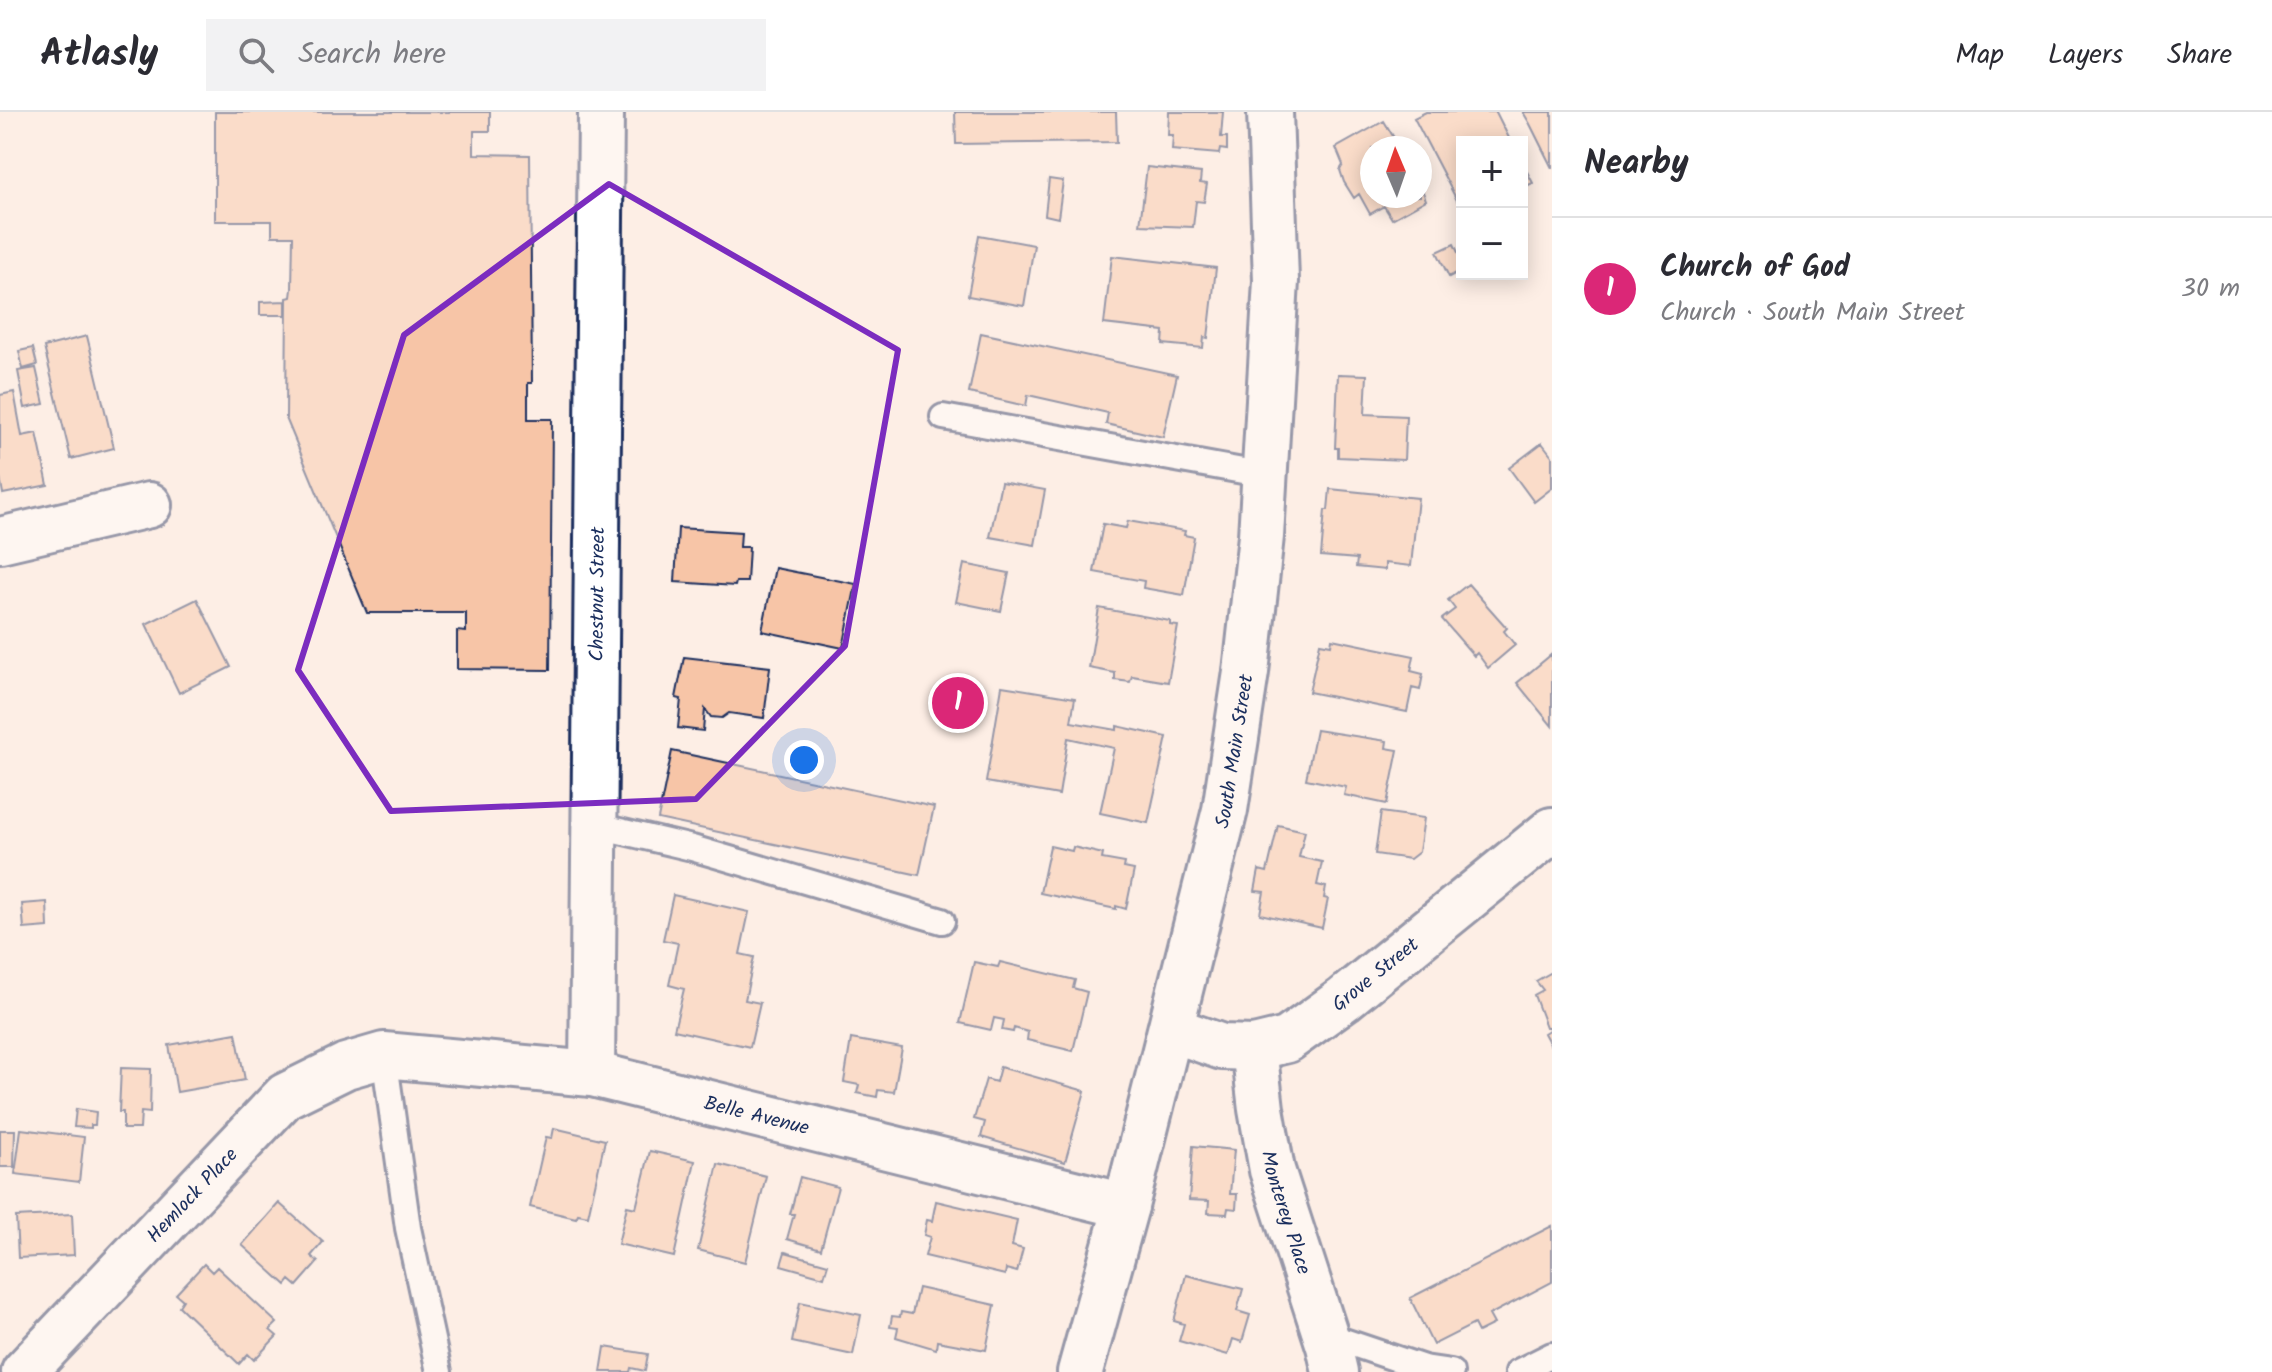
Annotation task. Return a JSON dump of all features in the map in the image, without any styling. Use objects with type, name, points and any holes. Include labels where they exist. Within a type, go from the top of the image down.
[{"type":"street","name":"Chestnut Street","points":[[592,1074],[601,112]]},
{"type":"street","name":"South Main Street","points":[[1080,1372],[1126,1206],[1225,810],[1246,672],[1265,475],[1276,281],[1272,113]]},
{"type":"street","points":[[0,540],[149,505]]},
{"type":"street","name":"Grove Street","points":[[1171,1029],[1222,1047],[1254,1048],[1287,1040],[1344,999],[1552,830]]},
{"type":"street","name":"Monterey Place","points":[[1254,1048],[1272,1170],[1330,1354]]},
{"type":"street","name":"Belle Avenue","points":[[384,1055],[592,1074],[1126,1206]]},
{"type":"street","name":"Hemlock Place","points":[[24,1372],[285,1096],[346,1066],[384,1055]]},
{"type":"lane","points":[[943,417],[1265,475]]},
{"type":"lane","points":[[594,825],[692,848],[942,921]]},
{"type":"lane","points":[[384,1055],[408,1228],[439,1372]]},
{"type":"lane","points":[[1330,1354],[1451,1372]]},
{"type":"lane","points":[[1518,1372],[1552,1355]]},
{"type":"highlighted area","points":[[609,184],[898,350],[845,646],[696,799],[391,811],[298,670],[404,335]]},
{"type":"building","points":[[215,112],[490,112],[490,131],[474,131],[474,154],[530,155],[532,383],[528,383],[528,419],[552,419],[550,670],[457,669],[457,631],[466,632],[466,613],[367,613],[286,418],[287,298],[291,297],[292,289],[293,236],[272,236],[272,221],[215,221]]},
{"type":"building","points":[[955,112],[1116,112],[1117,142],[956,144]]},
{"type":"building","points":[[1169,112],[1223,112],[1221,137],[1227,137],[1227,150],[1220,149],[1219,154],[1172,150],[1173,135],[1168,135]]},
{"type":"building","points":[[1426,112],[1496,112],[1508,136],[1456,136],[1456,198],[1432,152],[1432,136],[1423,136],[1414,118]]},
{"type":"building","points":[[1523,112],[1552,112],[1552,168],[1530,124]]},
{"type":"building","points":[[1384,121],[1393,136],[1360,136],[1360,196],[1354,198],[1344,182],[1340,170],[1343,165],[1336,148]]},
{"type":"building","points":[[1147,167],[1201,173],[1200,183],[1207,184],[1204,202],[1196,201],[1193,227],[1140,225]]},
{"type":"building","points":[[1049,179],[1063,181],[1058,218],[1045,215]]},
{"type":"building","points":[[1367,208],[1380,208],[1370,214]]},
{"type":"building","points":[[1385,208],[1412,208],[1392,219]]},
{"type":"building","points":[[979,235],[1034,245],[1024,306],[968,296]]},
{"type":"building","points":[[1454,244],[1456,273],[1449,277],[1437,252]]},
{"type":"building","points":[[1112,256],[1216,268],[1208,338],[1204,337],[1203,348],[1163,344],[1164,331],[1104,324]]},
{"type":"building","points":[[286,301],[286,315],[260,315],[260,302]]},
{"type":"building","points":[[981,333],[1177,375],[1163,437],[1106,424],[1108,413],[1028,395],[1026,406],[969,393]]},
{"type":"building","points":[[87,336],[114,448],[71,459],[44,347]]},
{"type":"building","points":[[33,348],[37,365],[23,369],[19,351]]},
{"type":"building","points":[[36,368],[44,404],[25,408],[18,371]]},
{"type":"building","points":[[1338,374],[1367,375],[1365,414],[1406,416],[1404,460],[1338,457],[1338,448],[1335,448]]},
{"type":"building","points":[[14,392],[22,436],[37,433],[48,485],[3,494],[0,477],[0,395]]},
{"type":"building","points":[[1542,443],[1552,456],[1552,488],[1534,502],[1509,468]]},
{"type":"building","points":[[1001,482],[1045,490],[1035,545],[990,537]]},
{"type":"building","points":[[1330,489],[1418,498],[1411,566],[1385,563],[1385,570],[1356,567],[1357,559],[1321,556]]},
{"type":"building","points":[[1128,521],[1185,531],[1184,535],[1194,537],[1184,595],[1143,588],[1144,581],[1094,572],[1103,524],[1126,528]]},
{"type":"building","points":[[678,528],[741,532],[740,547],[749,547],[747,582],[736,582],[735,586],[675,582]]},
{"type":"building","points":[[964,564],[1009,573],[1001,611],[956,602]]},
{"type":"building","points":[[775,568],[856,584],[843,648],[762,631]]},
{"type":"building","points":[[1468,584],[1507,628],[1504,631],[1515,645],[1488,668],[1442,619],[1455,609],[1448,600]]},
{"type":"building","points":[[197,599],[231,667],[179,693],[146,624]]},
{"type":"building","points":[[1099,608],[1170,621],[1170,625],[1178,626],[1168,682],[1132,676],[1130,682],[1115,680],[1115,673],[1089,668]]},
{"type":"building","points":[[1332,639],[1414,656],[1411,671],[1423,674],[1420,690],[1412,688],[1407,712],[1309,692],[1320,643],[1331,645]]},
{"type":"building","points":[[1552,654],[1552,726],[1517,683]]},
{"type":"building","points":[[684,657],[770,667],[764,718],[729,713],[722,718],[711,717],[705,709],[703,731],[678,728],[681,699],[676,698]]},
{"type":"building","points":[[1002,686],[1075,698],[1071,722],[1117,730],[1117,726],[1167,737],[1148,823],[1100,813],[1114,748],[1068,738],[1059,795],[986,782]]},
{"type":"building","points":[[1316,730],[1387,741],[1386,748],[1398,750],[1387,804],[1344,795],[1346,787],[1306,779]]},
{"type":"building","points":[[672,751],[934,807],[919,875],[658,819]]},
{"type":"building","points":[[1381,812],[1424,818],[1419,852],[1410,859],[1375,854]]},
{"type":"building","points":[[1278,825],[1305,831],[1299,857],[1322,862],[1317,885],[1326,887],[1324,898],[1328,899],[1322,928],[1260,914],[1264,892],[1255,891],[1259,870],[1267,872]]},
{"type":"building","points":[[1050,846],[1072,851],[1073,847],[1103,854],[1102,859],[1125,863],[1124,868],[1134,870],[1126,909],[1040,893]]},
{"type":"building","points":[[673,895],[749,912],[740,954],[754,957],[745,1000],[760,1003],[750,1047],[674,1030],[684,989],[669,985],[678,943],[663,940]]},
{"type":"building","points":[[47,902],[48,927],[24,929],[22,904]]},
{"type":"building","points":[[974,962],[998,967],[1000,962],[1075,980],[1073,988],[1087,992],[1073,1051],[1027,1040],[1028,1032],[1014,1028],[1013,1032],[1002,1030],[1004,1020],[994,1018],[991,1030],[960,1023]]},
{"type":"building","points":[[1552,972],[1552,1027],[1546,1027],[1534,995],[1543,990],[1536,981]]},
{"type":"building","points":[[1552,1028],[1552,1048],[1544,1033]]},
{"type":"building","points":[[236,1033],[245,1080],[177,1092],[169,1045]]},
{"type":"building","points":[[851,1039],[902,1048],[894,1092],[878,1090],[877,1097],[857,1093],[859,1085],[844,1082]]},
{"type":"building","points":[[1000,1067],[1085,1091],[1065,1162],[981,1137],[985,1122],[974,1119],[986,1079],[996,1082]]},
{"type":"building","points":[[121,1068],[151,1069],[150,1113],[141,1112],[140,1129],[123,1129],[123,1112],[119,1112]]},
{"type":"building","points":[[76,1109],[96,1112],[95,1125],[91,1128],[74,1127]]},
{"type":"building","points":[[554,1128],[605,1140],[588,1216],[578,1214],[576,1218],[530,1207],[546,1137],[552,1138]]},
{"type":"building","points":[[21,1129],[84,1137],[79,1182],[15,1174]]},
{"type":"building","points":[[0,1130],[15,1130],[14,1167],[0,1167]]},
{"type":"building","points":[[1193,1146],[1234,1150],[1230,1194],[1237,1194],[1236,1209],[1228,1208],[1227,1214],[1208,1213],[1209,1201],[1189,1200]]},
{"type":"building","points":[[650,1151],[695,1161],[674,1257],[618,1244],[627,1206],[636,1208]]},
{"type":"building","points":[[718,1164],[766,1176],[745,1262],[698,1250]]},
{"type":"building","points":[[800,1177],[838,1187],[821,1249],[787,1239]]},
{"type":"building","points":[[936,1201],[1017,1220],[1012,1246],[1023,1249],[1017,1272],[1006,1269],[1005,1275],[925,1256],[930,1237],[924,1235],[927,1220],[932,1221]]},
{"type":"building","points":[[279,1203],[323,1242],[311,1256],[318,1262],[297,1286],[290,1280],[286,1285],[242,1245]]},
{"type":"building","points":[[72,1214],[74,1255],[18,1258],[16,1217]]},
{"type":"building","points":[[1552,1226],[1552,1282],[1489,1315],[1494,1324],[1478,1332],[1474,1324],[1433,1345],[1410,1298]]},
{"type":"building","points":[[785,1252],[828,1264],[824,1277],[781,1265]]},
{"type":"building","points":[[204,1264],[212,1272],[217,1267],[277,1323],[270,1330],[277,1336],[254,1360],[248,1354],[239,1364],[179,1306],[183,1300],[176,1294]]},
{"type":"building","points":[[1186,1275],[1243,1289],[1237,1311],[1250,1315],[1242,1342],[1233,1339],[1228,1355],[1179,1341],[1184,1324],[1174,1321]]},
{"type":"building","points":[[918,1288],[995,1305],[986,1350],[937,1341],[936,1349],[896,1337],[898,1328],[890,1327],[892,1316],[900,1317],[901,1312],[912,1314]]},
{"type":"building","points":[[800,1302],[861,1315],[853,1355],[792,1342]]},
{"type":"building","points":[[605,1347],[648,1354],[645,1371],[631,1368],[630,1372],[601,1372]]},
{"type":"place","name":"Church of God","points":[[958,703]]}]
